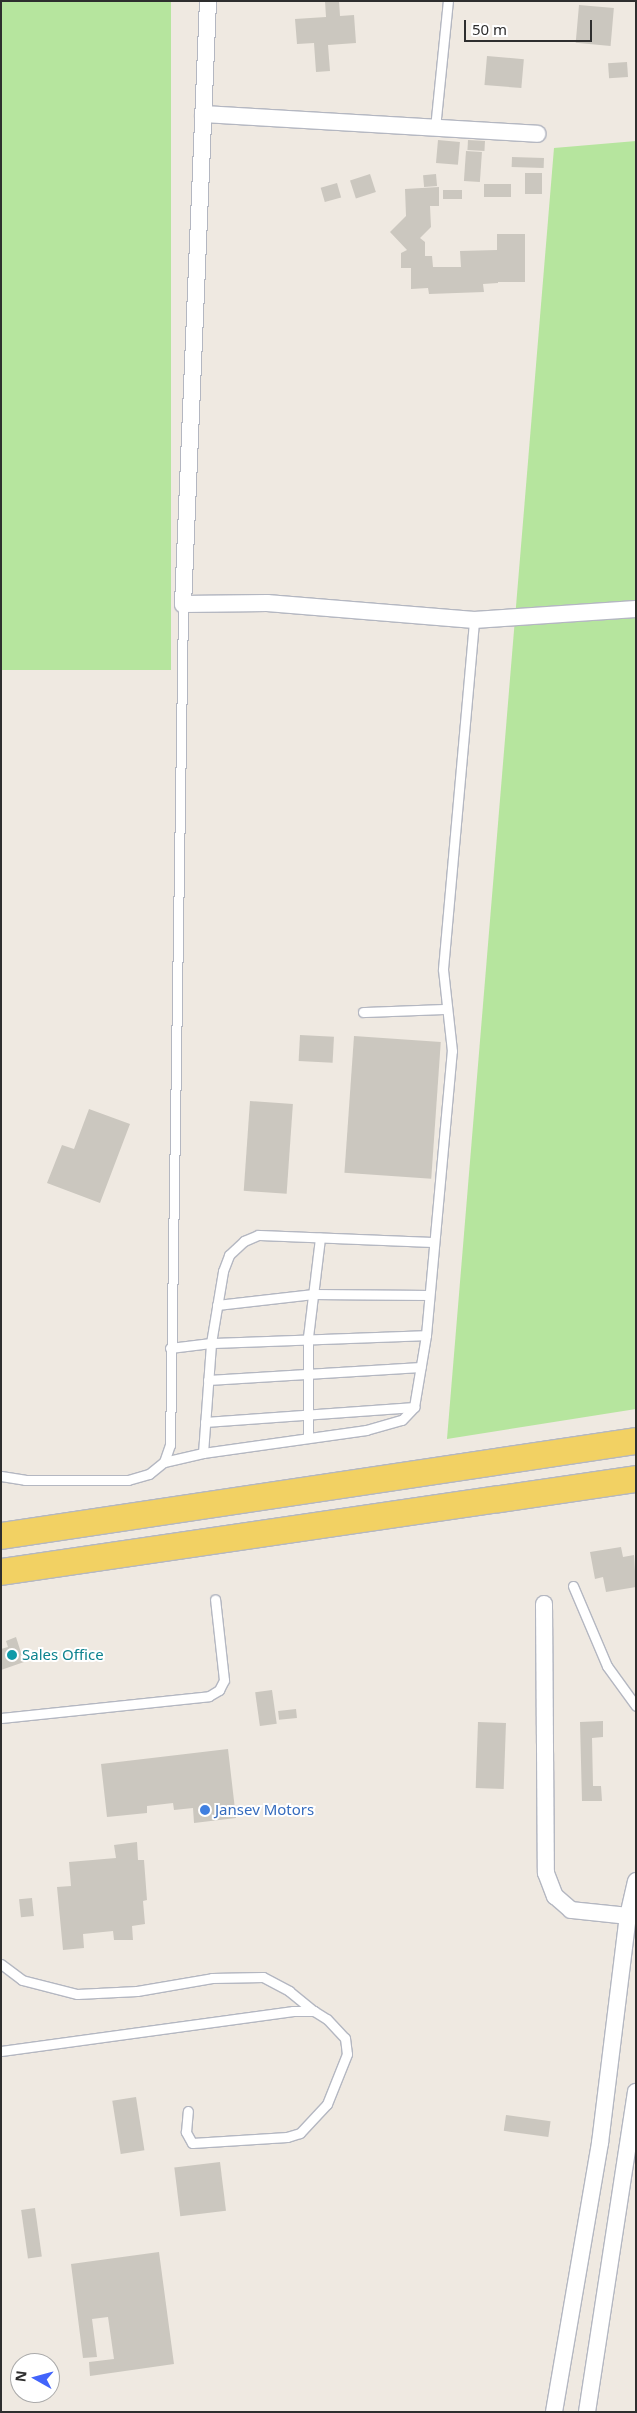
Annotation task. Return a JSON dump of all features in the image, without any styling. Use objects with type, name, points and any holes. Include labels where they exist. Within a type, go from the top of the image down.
[{"type":"main road","points":[[1,1536],[636,1440]]},
{"type":"main road","points":[[1,1572],[636,1478]]},
{"type":"street","points":[[208,1],[183,604],[267,604],[474,620],[636,609]]},
{"type":"street","points":[[203,114],[537,134]]},
{"type":"street","points":[[544,1604],[546,1873],[555,1896],[571,1910],[628,1916]]},
{"type":"street","points":[[554,2412],[600,2143],[628,1916],[635,1888]]},
{"type":"street","points":[[587,2412],[636,2092]]},
{"type":"lane","points":[[435,128],[448,1]]},
{"type":"lane","points":[[164,1462],[170,1445],[183,604]]},
{"type":"lane","points":[[1,1476],[25,1480],[128,1480],[148,1474],[164,1462],[203,1453],[366,1430],[402,1420],[414,1407],[426,1335],[452,1051],[442,969],[474,620]]},
{"type":"lane","points":[[363,1012],[446,1009]]},
{"type":"lane","points":[[203,1453],[211,1343],[223,1271],[229,1255],[244,1241],[258,1235],[434,1242]]},
{"type":"lane","points":[[308,1438],[306,1372],[308,1337],[320,1238]]},
{"type":"lane","points":[[217,1305],[313,1294],[429,1295]]},
{"type":"lane","points":[[170,1348],[211,1343],[308,1337],[426,1335]]},
{"type":"lane","points":[[208,1380],[306,1372],[421,1368]]},
{"type":"lane","points":[[205,1422],[414,1407]]},
{"type":"lane","points":[[573,1586],[606,1666],[636,1706]]},
{"type":"lane","points":[[1,1718],[209,1696],[219,1690],[224,1680],[215,1599]]},
{"type":"lane","points":[[1,1964],[22,1980],[77,1994],[137,1991],[212,1978],[263,1977],[289,1991],[327,2019],[344,2038],[347,2054],[327,2104],[310,2126],[287,2137],[192,2143],[186,2132],[188,2111]]},
{"type":"lane","points":[[1,2052],[293,2011],[314,2011]]},
{"type":"green space","points":[[1,1],[171,1],[171,670],[1,670]]},
{"type":"green space","points":[[636,141],[636,1409],[447,1439],[554,148]]},
{"type":"building","points":[[325,1],[339,1],[340,16],[354,15],[356,43],[328,45],[330,71],[316,72],[314,43],[297,44],[295,19],[326,17]]},
{"type":"building","points":[[579,5],[614,8],[611,46],[576,43]]},
{"type":"building","points":[[487,56],[524,59],[521,88],[484,85]]},
{"type":"building","points":[[627,62],[628,77],[609,78],[608,63]]},
{"type":"building","points":[[438,140],[460,142],[458,165],[436,163]]},
{"type":"building","points":[[468,140],[485,141],[484,151],[467,150]]},
{"type":"building","points":[[466,151],[482,152],[480,182],[464,181]]},
{"type":"building","points":[[512,157],[544,158],[544,168],[512,167]]},
{"type":"building","points":[[525,173],[542,173],[542,194],[525,194]]},
{"type":"building","points":[[370,174],[376,192],[356,199],[350,180]]},
{"type":"building","points":[[436,174],[437,186],[424,187],[423,175]]},
{"type":"building","points":[[337,183],[341,197],[325,202],[321,188]]},
{"type":"building","points":[[484,184],[511,184],[511,197],[484,197]]},
{"type":"building","points":[[439,187],[439,206],[430,206],[431,227],[420,238],[425,242],[425,256],[432,256],[433,267],[461,267],[460,251],[497,250],[498,283],[483,284],[484,292],[429,294],[428,288],[411,289],[411,268],[401,268],[401,253],[407,250],[390,232],[406,216],[405,189]]},
{"type":"building","points":[[443,190],[462,190],[462,199],[443,199]]},
{"type":"building","points":[[497,234],[525,234],[525,282],[497,282]]},
{"type":"building","points":[[300,1035],[334,1037],[333,1063],[299,1061]]},
{"type":"building","points":[[354,1036],[441,1042],[431,1179],[344,1173]]},
{"type":"building","points":[[250,1101],[293,1104],[287,1194],[244,1191]]},
{"type":"building","points":[[89,1109],[130,1124],[100,1203],[47,1183],[62,1145],[74,1149]]},
{"type":"building","points":[[621,1547],[623,1557],[634,1555],[636,1587],[606,1592],[603,1577],[595,1579],[590,1552]]},
{"type":"building","name":"Sales Office","points":[[16,1637],[24,1662],[1,1670],[1,1649],[8,1647],[6,1641]]},
{"type":"building","points":[[272,1690],[277,1724],[260,1726],[255,1692]]},
{"type":"building","points":[[296,1709],[297,1718],[279,1720],[278,1711]]},
{"type":"building","points":[[603,1721],[603,1737],[592,1738],[593,1786],[601,1786],[602,1801],[582,1801],[580,1722]]},
{"type":"building","points":[[478,1722],[506,1723],[504,1789],[476,1788]]},
{"type":"building","points":[[228,1749],[236,1818],[194,1823],[193,1808],[174,1810],[173,1803],[147,1806],[147,1813],[107,1817],[101,1764]]},
{"type":"building","points":[[137,1842],[138,1860],[144,1860],[147,1900],[143,1901],[145,1924],[132,1926],[133,1940],[114,1940],[113,1931],[83,1934],[84,1948],[63,1950],[57,1887],[71,1886],[69,1862],[116,1858],[114,1845]]},
{"type":"building","points":[[32,1898],[34,1916],[21,1917],[19,1899]]},
{"type":"building","points":[[136,2097],[144,2150],[121,2154],[112,2101]]},
{"type":"building","points":[[506,2115],[551,2121],[548,2137],[504,2131]]},
{"type":"building","points":[[220,2162],[226,2211],[180,2216],[174,2168]]},
{"type":"building","points":[[35,2208],[42,2257],[28,2258],[21,2210]]},
{"type":"building","points":[[159,2252],[174,2364],[90,2376],[89,2362],[114,2359],[108,2317],[92,2319],[97,2357],[83,2358],[71,2264]]},
{"type":"place","name":"Sales Office","points":[[12,1655]]},
{"type":"place","name":"Jansev Motors","points":[[205,1810]]}]
